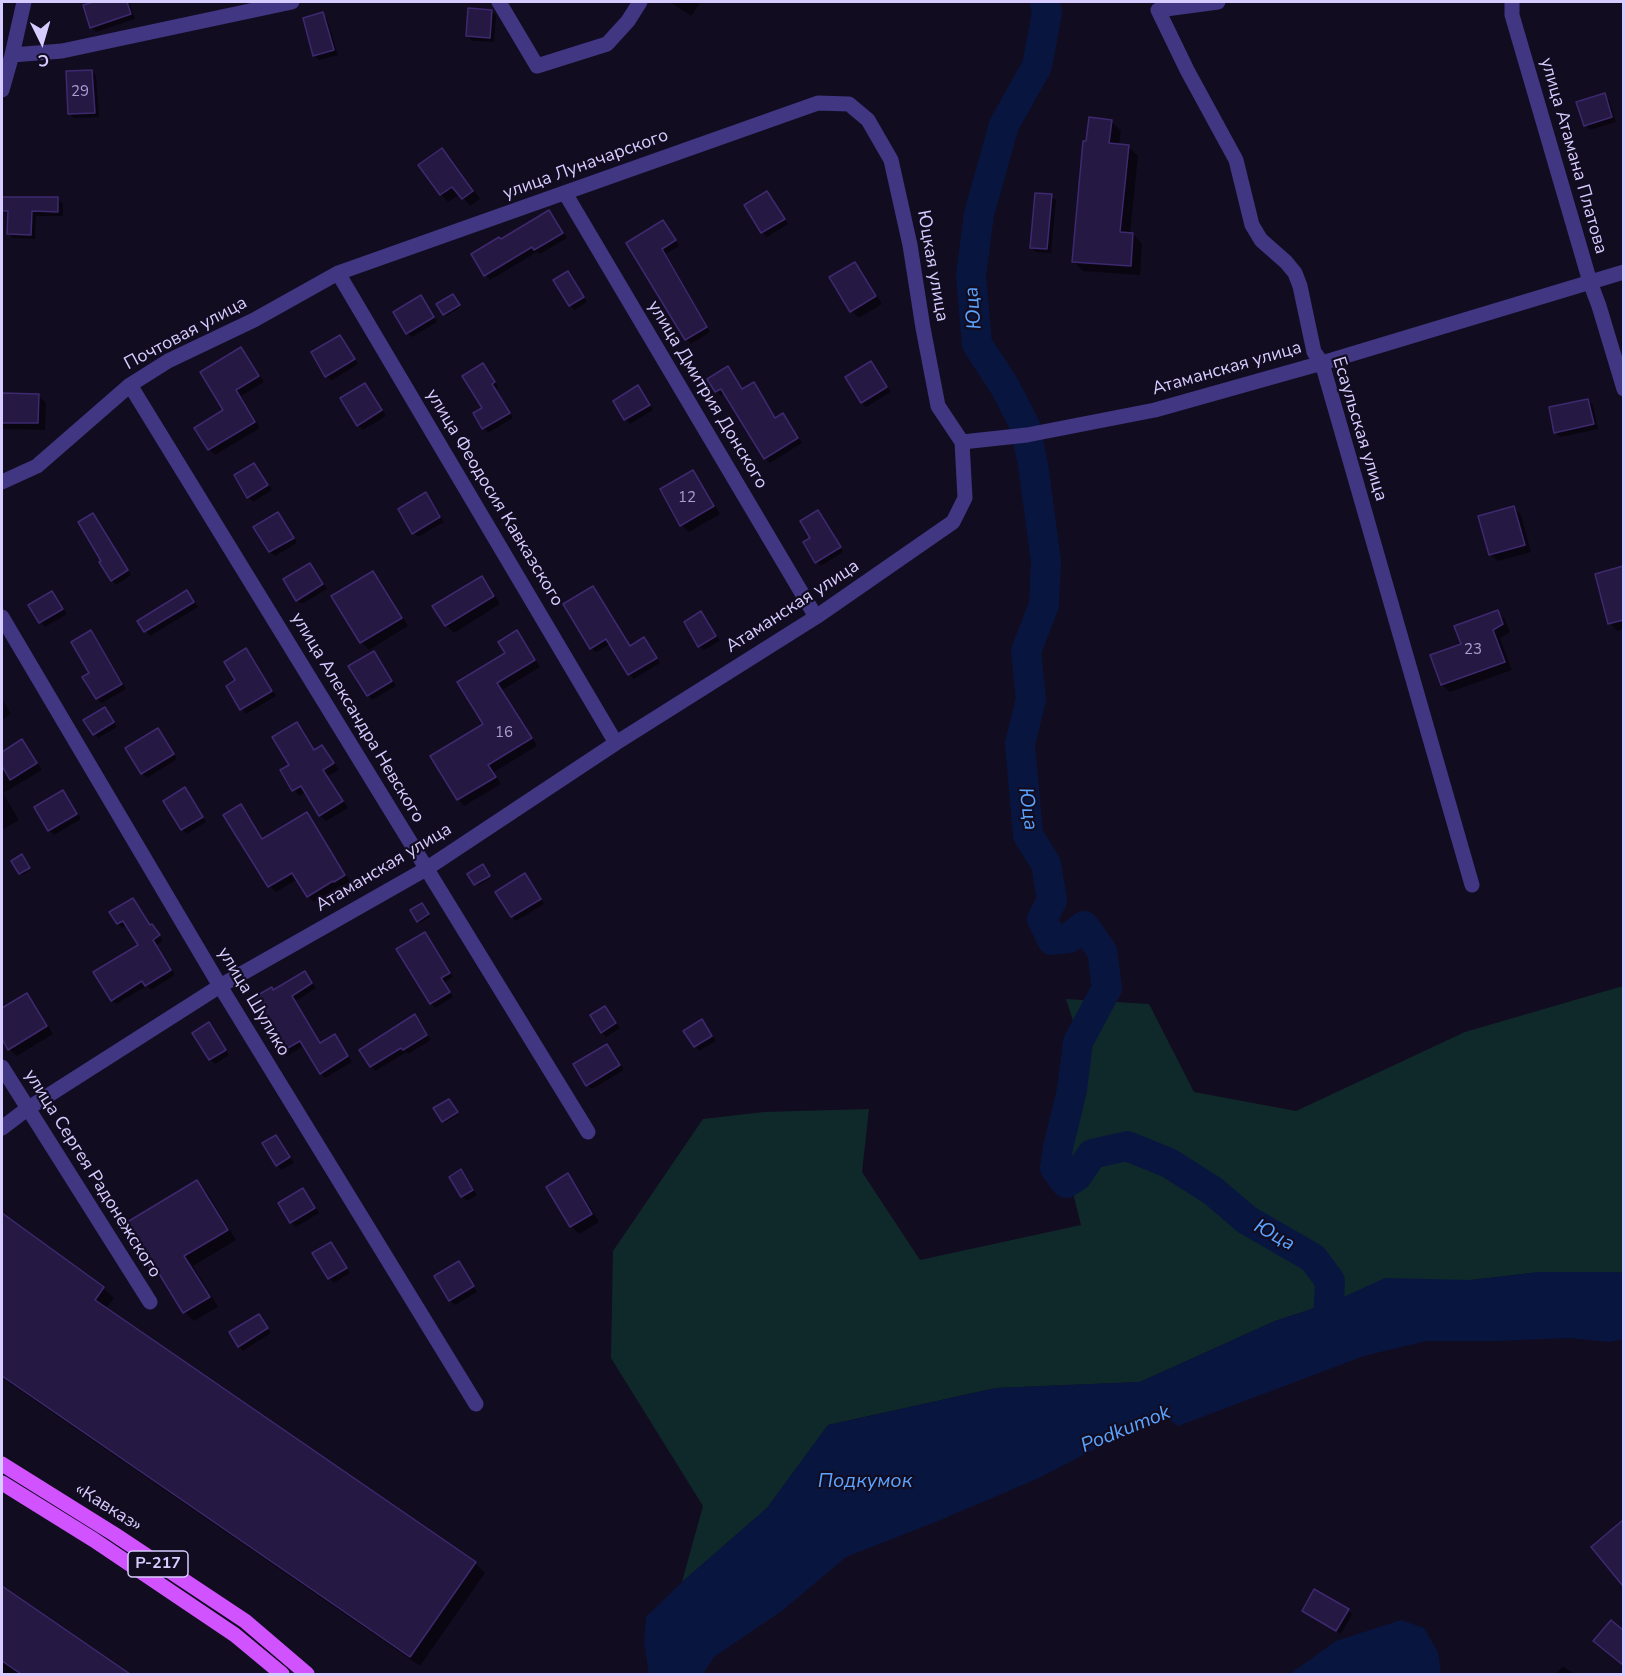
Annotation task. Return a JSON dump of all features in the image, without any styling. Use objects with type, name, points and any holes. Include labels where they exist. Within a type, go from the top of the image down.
[{"type":"main road","name":"«Кавказ»","points":[[2,1464],[114,1534],[245,1621],[307,1674]]},
{"type":"main road","name":"«Кавказ»","points":[[2,1483],[94,1540],[235,1635],[282,1674]]},
{"type":"street","points":[[2,90],[24,2]]},
{"type":"street","points":[[12,55],[62,51],[292,2]]},
{"type":"street","points":[[499,2],[537,66],[607,44],[628,21],[640,2]]},
{"type":"street","name":"Есаульская улица","points":[[1218,2],[1158,10],[1187,70],[1236,160],[1252,225],[1261,240],[1295,273],[1300,286],[1314,352],[1322,363],[1472,885]]},
{"type":"street","name":"улица Атамана Платова","points":[[1512,2],[1512,15],[1623,389]]},
{"type":"street","name":"улица Луначарского","points":[[339,273],[818,103],[849,104]]},
{"type":"street","name":"Юцкая улица","points":[[849,104],[868,120],[891,160],[910,245],[938,406],[962,442]]},
{"type":"street","name":"улица Дмитрия Донского","points":[[565,193],[816,617]]},
{"type":"street","name":"Атаманская улица","points":[[2,1128],[27,1109],[220,986],[426,869],[616,743],[816,617],[953,522],[965,498],[962,442],[1027,435],[1155,410],[1322,363],[1623,272]]},
{"type":"street","name":"Почтовая улица","points":[[2,482],[37,466],[130,385],[168,361],[254,320],[339,273]]},
{"type":"street","name":"улица Феодосия Кавказского","points":[[339,273],[616,743]]},
{"type":"street","name":"улица Александра Невского","points":[[130,385],[588,1132]]},
{"type":"street","name":"улица Шулико","points":[[2,617],[220,986],[476,1404]]},
{"type":"street","name":"улица Сергея Радонежского","points":[[2,1067],[150,1302]]},
{"type":"green space","points":[[1623,986],[1623,1273],[1540,1272],[1471,1280],[1330,1303],[1275,1321],[1140,1382],[996,1388],[828,1425],[767,1508],[682,1582],[703,1506],[611,1358],[613,1251],[703,1119],[764,1112],[869,1109],[862,1172],[920,1260],[1081,1225],[1066,1165],[1069,1135],[1089,1070],[1066,999],[1149,1004],[1194,1092],[1296,1111],[1465,1032]]},
{"type":"water","name":"Подкумок","points":[[1540,1272],[1623,1273],[1623,1339],[1610,1342],[1569,1338],[1426,1341],[1364,1356],[1178,1426],[1167,1418],[1116,1438],[1039,1478],[846,1557],[783,1610],[714,1657],[703,1674],[649,1674],[644,1642],[646,1617],[682,1582],[767,1508],[828,1425],[996,1388],[1140,1382],[1275,1321],[1330,1303],[1385,1278],[1471,1280]]},
{"type":"water","points":[[1401,1620],[1424,1628],[1438,1652],[1441,1674],[1290,1674],[1336,1641]]},
{"type":"building","points":[[94,2],[127,2],[131,14],[90,28],[83,5]]},
{"type":"building","points":[[468,8],[492,10],[490,38],[466,36]]},
{"type":"building","points":[[323,12],[334,50],[313,56],[303,18]]},
{"type":"building","points":[[92,70],[95,113],[68,114],[66,71]]},
{"type":"building","points":[[1605,93],[1612,117],[1584,126],[1576,102]]},
{"type":"building","points":[[1089,117],[1112,120],[1109,143],[1129,145],[1120,232],[1133,233],[1131,266],[1072,262],[1083,141],[1086,141]]},
{"type":"building","points":[[442,148],[473,191],[462,199],[452,187],[440,195],[418,165]]},
{"type":"building","points":[[767,191],[785,219],[761,233],[744,205]]},
{"type":"building","points":[[1035,193],[1052,194],[1047,249],[1030,248]]},
{"type":"building","points":[[2,197],[58,197],[58,212],[32,211],[31,235],[7,234],[8,211],[2,211]]},
{"type":"building","points":[[549,210],[563,233],[534,250],[532,247],[484,276],[471,254]]},
{"type":"building","points":[[663,220],[676,240],[662,249],[707,327],[685,340],[626,243]]},
{"type":"building","points":[[855,262],[876,296],[850,312],[829,277]]},
{"type":"building","points":[[568,271],[584,297],[569,306],[553,280]]},
{"type":"building","points":[[453,294],[460,305],[443,315],[436,304]]},
{"type":"building","points":[[421,295],[434,317],[406,334],[393,312]]},
{"type":"building","points":[[340,335],[355,359],[325,377],[311,352]]},
{"type":"building","points":[[241,347],[259,376],[236,390],[255,422],[208,450],[194,428],[223,410],[200,372]]},
{"type":"building","points":[[871,361],[887,387],[861,403],[845,377]]},
{"type":"building","points":[[483,363],[495,382],[492,384],[510,413],[482,429],[473,413],[482,408],[462,376]]},
{"type":"building","points":[[728,366],[742,389],[754,382],[775,418],[783,413],[798,438],[764,459],[721,389],[715,392],[707,379]]},
{"type":"building","points":[[365,383],[382,410],[357,426],[340,398]]},
{"type":"building","points":[[638,385],[650,405],[624,420],[613,401]]},
{"type":"building","points":[[2,393],[39,394],[38,423],[2,423]]},
{"type":"building","points":[[1588,399],[1594,424],[1554,433],[1549,407]]},
{"type":"building","points":[[254,463],[268,485],[247,498],[234,475]]},
{"type":"building","points":[[693,470],[714,506],[680,526],[660,489]]},
{"type":"building","points":[[426,492],[440,517],[412,534],[398,509]]},
{"type":"building","points":[[1514,506],[1525,545],[1489,555],[1478,516]]},
{"type":"building","points":[[818,510],[841,547],[815,563],[803,542],[810,538],[800,521]]},
{"type":"building","points":[[278,512],[294,538],[269,552],[253,527]]},
{"type":"building","points":[[93,513],[128,570],[111,581],[78,522]]},
{"type":"building","points":[[310,563],[323,584],[296,601],[283,579]]},
{"type":"building","points":[[1623,566],[1623,620],[1608,624],[1595,574]]},
{"type":"building","points":[[373,571],[402,618],[360,643],[331,596]]},
{"type":"building","points":[[482,576],[494,596],[445,626],[432,606]]},
{"type":"building","points":[[593,586],[630,646],[644,637],[657,658],[628,675],[606,639],[590,649],[563,604]]},
{"type":"building","points":[[187,590],[194,602],[144,632],[137,621]]},
{"type":"building","points":[[52,591],[63,609],[39,623],[28,605]]},
{"type":"building","points":[[1498,610],[1503,624],[1493,630],[1505,662],[1441,685],[1430,655],[1461,644],[1454,626]]},
{"type":"building","points":[[701,611],[716,636],[698,647],[684,622]]},
{"type":"building","points":[[91,630],[122,684],[96,699],[82,677],[89,673],[71,642]]},
{"type":"building","points":[[517,630],[535,660],[497,683],[532,738],[488,765],[496,777],[457,800],[430,756],[483,724],[457,682],[505,653],[498,642]]},
{"type":"building","points":[[246,648],[272,691],[240,710],[226,686],[235,680],[224,662]]},
{"type":"building","points":[[374,651],[392,681],[367,696],[348,666]]},
{"type":"building","points":[[105,707],[114,722],[93,735],[83,720]]},
{"type":"building","points":[[297,722],[314,750],[322,745],[334,763],[323,770],[343,801],[319,816],[301,786],[292,791],[280,770],[289,765],[272,737]]},
{"type":"building","points":[[158,728],[174,754],[141,774],[125,748]]},
{"type":"building","points":[[22,739],[37,763],[10,780],[2,766],[2,752]]},
{"type":"building","points":[[185,787],[203,817],[181,830],[163,801]]},
{"type":"building","points":[[63,790],[77,814],[48,831],[34,807]]},
{"type":"building","points":[[241,804],[262,839],[307,812],[345,875],[307,897],[292,873],[268,887],[223,815]]},
{"type":"building","points":[[22,854],[30,868],[19,874],[11,861]]},
{"type":"building","points":[[483,864],[490,876],[474,885],[467,874]]},
{"type":"building","points":[[525,873],[541,899],[511,917],[495,892]]},
{"type":"building","points":[[133,898],[150,925],[152,924],[160,935],[153,940],[171,970],[145,986],[142,981],[111,1001],[93,972],[138,945],[123,921],[117,924],[109,912]]},
{"type":"building","points":[[422,903],[429,914],[417,922],[410,910]]},
{"type":"building","points":[[425,932],[450,973],[441,978],[450,992],[430,1004],[396,949]]},
{"type":"building","points":[[305,971],[312,983],[292,996],[320,1043],[335,1034],[348,1056],[320,1074],[300,1041],[281,1052],[249,1000],[272,987],[273,990]]},
{"type":"building","points":[[27,993],[47,1026],[8,1050],[2,1039],[2,1008]]},
{"type":"building","points":[[605,1006],[616,1023],[601,1033],[590,1015]]},
{"type":"building","points":[[415,1014],[427,1035],[370,1067],[359,1050]]},
{"type":"building","points":[[702,1019],[712,1036],[694,1047],[683,1031]]},
{"type":"building","points":[[209,1022],[226,1050],[209,1060],[192,1033]]},
{"type":"building","points":[[607,1044],[620,1065],[586,1086],[573,1064]]},
{"type":"building","points":[[449,1099],[458,1112],[442,1122],[433,1108]]},
{"type":"building","points":[[276,1135],[290,1157],[276,1166],[262,1143]]},
{"type":"building","points":[[461,1169],[473,1190],[461,1197],[449,1177]]},
{"type":"building","points":[[568,1173],[592,1214],[570,1227],[546,1187]]},
{"type":"building","points":[[197,1180],[228,1230],[184,1256],[210,1297],[183,1313],[158,1272],[154,1274],[124,1224]]},
{"type":"building","points":[[303,1188],[315,1208],[290,1223],[278,1203]]},
{"type":"building","points":[[2,1213],[104,1287],[95,1300],[476,1562],[410,1657],[2,1376]]},
{"type":"building","points":[[331,1242],[347,1268],[328,1279],[312,1253]]},
{"type":"building","points":[[459,1261],[474,1286],[449,1301],[434,1276]]},
{"type":"building","points":[[259,1314],[268,1328],[238,1347],[229,1332]]},
{"type":"building","points":[[1623,1520],[1623,1586],[1591,1547]]},
{"type":"building","points":[[2,1586],[130,1674],[21,1674],[2,1661]]},
{"type":"building","points":[[1314,1589],[1349,1609],[1336,1631],[1302,1611]]},
{"type":"building","points":[[1611,1620],[1623,1630],[1623,1665],[1593,1641]]},
{"type":"waterway","name":"Юца","points":[[1045,2],[1047,13],[1037,66],[1004,125],[979,214],[971,276],[977,344],[1005,387],[1025,426],[1033,465],[1046,561],[1044,605],[1026,651],[1031,699],[1020,744],[1028,835],[1046,864],[1052,900],[1042,919],[1052,940],[1069,938],[1084,926],[1102,951],[1107,988],[1078,1042],[1072,1090],[1055,1168],[1066,1183],[1077,1176],[1092,1154],[1127,1146],[1169,1163],[1213,1191],[1247,1220],[1313,1258],[1330,1281],[1327,1343]]},
{"type":"water label","name":"Podkumok","points":[[1126,1430]]}]
